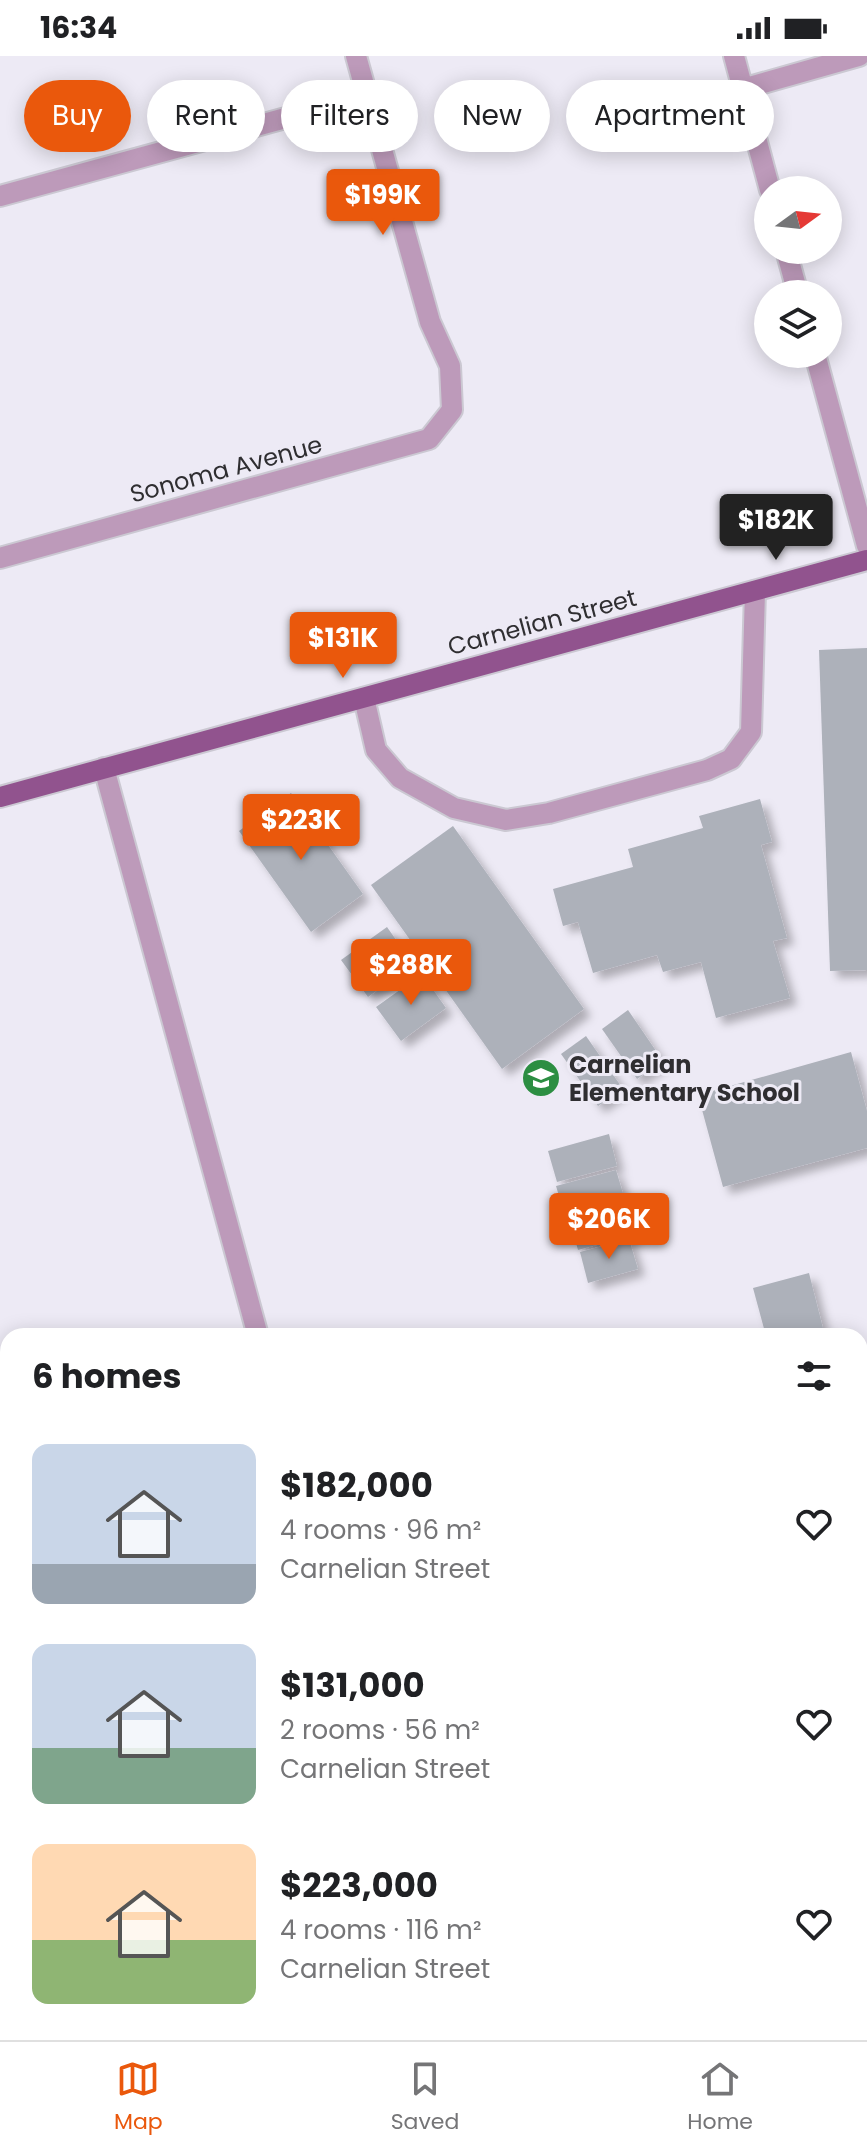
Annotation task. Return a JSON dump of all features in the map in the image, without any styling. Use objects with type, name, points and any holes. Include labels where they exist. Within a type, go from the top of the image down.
[{"type":"main road","name":"Carnelian Street","points":[[0,797],[867,560]]},
{"type":"street","points":[[356,56],[362,80]]},
{"type":"street","points":[[734,56],[740,80]]},
{"type":"street","points":[[774,80],[859,56]]},
{"type":"street","points":[[0,196],[281,119]]},
{"type":"street","name":"Sonoma Avenue","points":[[0,558],[429,439],[452,410],[450,366],[430,322],[382,152]]},
{"type":"street","points":[[759,152],[766,176]]},
{"type":"street","points":[[819,368],[867,546]]},
{"type":"street","points":[[364,698],[376,750],[400,778],[454,808],[506,820],[549,813],[707,770],[731,759],[751,732],[755,591]]},
{"type":"street","points":[[104,768],[256,1328]]},
{"type":"building","points":[[867,648],[867,970],[830,971],[819,650]]},
{"type":"building","points":[[291,793],[363,894],[311,932],[239,831]]},
{"type":"building","points":[[760,799],[772,842],[761,845],[787,938],[773,941],[790,998],[716,1018],[701,962],[663,972],[657,955],[593,973],[578,922],[563,926],[553,889],[633,867],[628,849],[703,828],[699,816]]},
{"type":"building","points":[[453,826],[584,1009],[502,1069],[371,885]]},
{"type":"building","points":[[387,927],[413,964],[368,997],[341,960]]},
{"type":"building","points":[[422,974],[446,1008],[401,1041],[376,1007]]},
{"type":"building","points":[[628,1010],[663,1061],[637,1079],[602,1029]]},
{"type":"building","points":[[586,1036],[623,1089],[598,1106],[561,1054]]},
{"type":"building","points":[[851,1052],[867,1111],[867,1148],[723,1187],[698,1095]]},
{"type":"building","points":[[609,1134],[617,1166],[557,1182],[548,1151]]},
{"type":"building","points":[[616,1170],[625,1200],[565,1216],[556,1186]]},
{"type":"building","points":[[629,1203],[637,1234],[578,1250],[569,1219]]},
{"type":"building","points":[[629,1239],[638,1269],[588,1283],[580,1252]]},
{"type":"building","points":[[809,1273],[823,1328],[764,1328],[753,1288]]},
{"type":"place","name":"Carnelian Elementary School","points":[[541,1078]]}]
